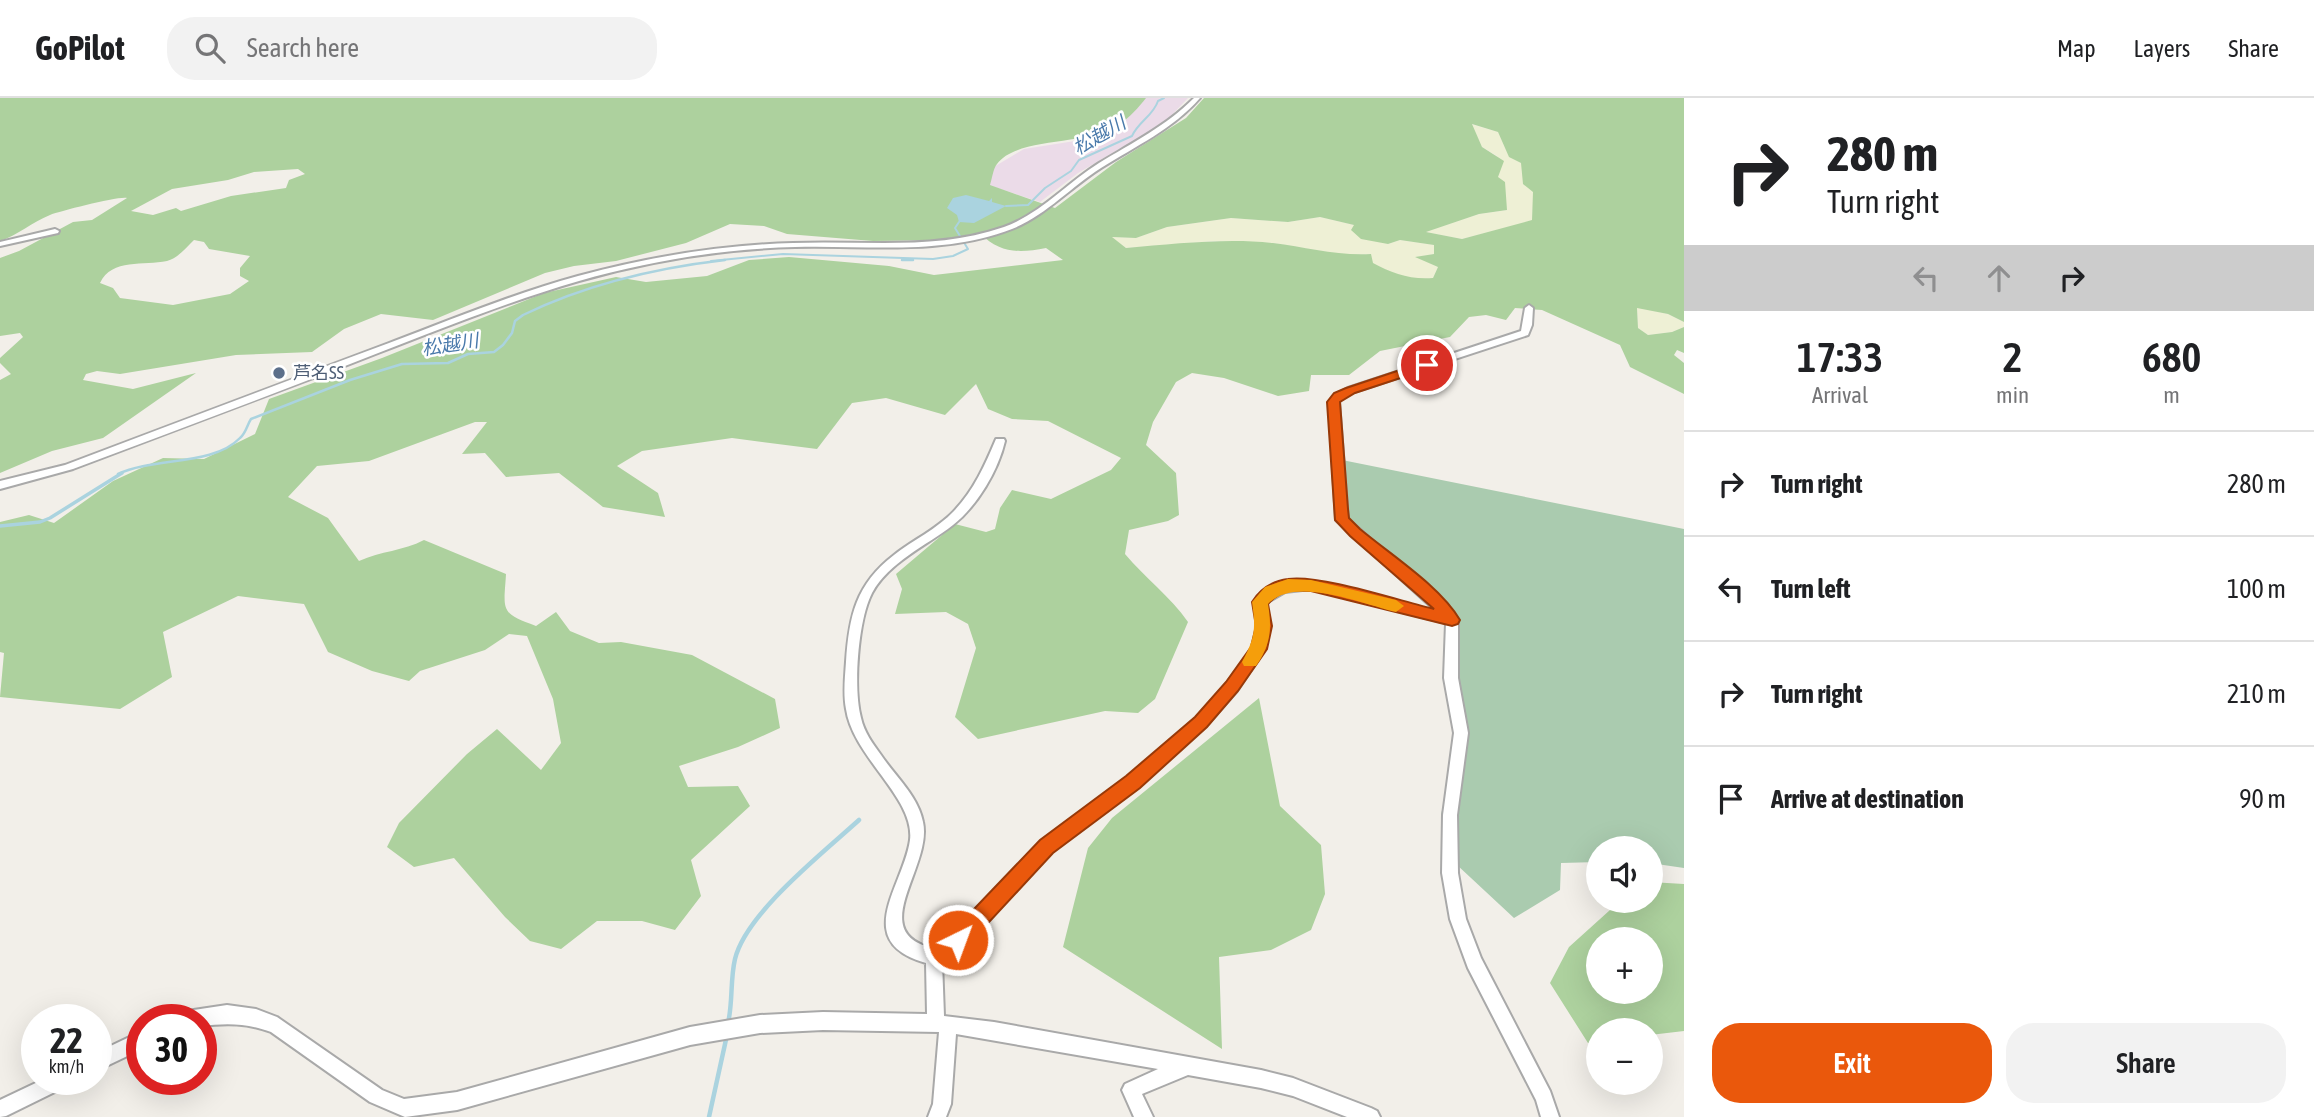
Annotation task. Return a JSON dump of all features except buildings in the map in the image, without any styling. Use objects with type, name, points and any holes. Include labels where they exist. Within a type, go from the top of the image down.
[{"type":"street","points":[[0,485],[69,467],[515,298],[600,272],[721,250],[793,245],[934,243],[979,237],[1009,228],[1028,219],[1087,173],[1163,129],[1197,98]]},
{"type":"street","points":[[0,244],[55,231]]},
{"type":"street","points":[[1529,309],[1525,332],[1351,390],[1334,402],[1342,520],[1434,599],[1452,620],[1451,678],[1461,733],[1450,815],[1450,873],[1458,919],[1474,962],[1544,1097],[1550,1117]]},
{"type":"street","points":[[934,957],[909,948],[897,934],[892,917],[897,897],[914,861],[917,823],[910,805],[870,752],[853,721],[849,702],[853,645],[860,607],[870,586],[911,547],[953,519],[995,462],[1000,441]]},
{"type":"street","points":[[934,957],[958,940],[1046,846],[1133,782],[1201,722],[1232,687],[1259,649],[1264,626],[1260,602],[1270,591],[1288,584],[1311,585],[1452,620]]},
{"type":"street","points":[[934,957],[942,1024],[942,1104],[937,1117]]},
{"type":"street","points":[[217,1016],[227,1014],[256,1018],[277,1026],[404,1113],[457,1101],[690,1036],[760,1024],[823,1021],[942,1024],[994,1031],[1293,1087],[1371,1117]]},
{"type":"street","points":[[1143,1117],[1131,1090],[1187,1066]]},
{"type":"street","points":[[0,1110],[30,1095]]},
{"type":"shaded area","points":[[1138,98],[1188,98],[1164,123],[1078,173],[1040,202],[988,185],[987,171],[1024,149],[1075,141],[1116,126]]},
{"type":"green space","points":[[0,98],[1146,98],[1119,125],[1106,132],[1020,149],[997,164],[990,185],[1055,208],[1116,162],[1186,118],[1204,98],[1684,98],[1684,322],[1668,314],[1637,308],[1638,328],[1648,335],[1672,332],[1684,327],[1684,353],[1677,350],[1674,355],[1684,363],[1684,394],[1630,367],[1620,345],[1542,310],[1515,308],[1506,320],[1486,315],[1469,317],[1450,337],[1380,351],[1349,375],[1311,375],[1309,391],[1278,396],[1224,378],[1192,373],[1176,382],[1153,422],[1146,445],[1176,473],[1179,515],[1168,521],[1129,530],[1125,554],[1188,622],[1155,699],[1138,713],[1105,711],[978,739],[955,717],[976,648],[968,624],[946,612],[895,614],[902,589],[896,574],[955,524],[986,532],[995,529],[1000,508],[1012,490],[1051,499],[1111,470],[1121,458],[1048,421],[1012,419],[988,409],[976,384],[945,415],[886,398],[852,403],[817,449],[732,438],[642,451],[617,466],[658,493],[665,517],[603,507],[559,473],[506,477],[485,453],[462,454],[487,422],[475,422],[369,461],[317,466],[288,497],[328,518],[359,561],[424,540],[506,574],[506,609],[524,622],[536,626],[556,612],[570,631],[599,643],[621,642],[692,655],[775,699],[780,728],[738,747],[679,766],[688,787],[738,786],[750,806],[691,860],[701,896],[675,930],[642,921],[597,921],[561,949],[530,941],[505,917],[454,858],[414,867],[387,847],[399,823],[467,754],[497,729],[541,770],[561,743],[553,699],[527,636],[509,634],[485,650],[420,671],[409,681],[372,671],[328,652],[304,604],[238,596],[163,632],[172,677],[120,709],[0,697],[4,653],[0,652],[0,522],[29,515],[54,523],[113,481],[163,458],[204,459],[255,434],[269,399],[382,358],[544,293],[616,277],[646,282],[707,276],[749,260],[789,257],[889,266],[934,275],[1063,260],[1046,248],[1019,251],[1003,248],[980,233],[939,240],[873,241],[787,234],[764,226],[730,224],[686,243],[616,261],[545,273],[433,320],[381,314],[344,329],[312,352],[236,355],[120,374],[97,371],[86,374],[83,380],[133,389],[196,373],[103,438],[52,451],[0,473],[0,380],[11,374],[0,363],[0,358],[23,337],[20,333],[0,336],[0,258],[19,251],[73,222],[92,220],[127,198],[102,201],[50,215],[0,241]],"holes":[[[1472,124],[1498,132],[1509,157],[1521,163],[1523,184],[1533,192],[1532,220],[1462,239],[1426,232],[1479,214],[1507,210],[1505,182],[1498,177],[1504,161],[1482,147]],[[298,169],[305,174],[289,180],[286,188],[231,196],[181,211],[176,208],[153,215],[131,211],[172,189],[228,180],[254,172]],[[1320,217],[1354,225],[1351,230],[1361,239],[1388,244],[1400,240],[1434,245],[1434,254],[1415,257],[1438,267],[1433,278],[1417,278],[1394,273],[1373,263],[1371,254],[1346,254],[1273,243],[1236,241],[1126,248],[1112,237],[1136,238],[1167,227],[1231,218],[1288,222]],[[194,240],[204,242],[209,249],[250,256],[240,268],[240,276],[249,281],[230,294],[173,305],[120,298],[113,288],[100,283],[105,275],[120,266],[167,261]]]},
{"type":"green space","points":[[1471,124],[1498,132],[1509,156],[1521,163],[1534,192],[1532,221],[1462,239],[1425,232],[1479,214],[1507,210],[1498,177],[1497,156],[1482,147]]},
{"type":"green space","points":[[1320,217],[1354,225],[1388,244],[1400,240],[1435,245],[1434,254],[1417,257],[1438,267],[1433,278],[1416,280],[1390,272],[1372,263],[1370,254],[1345,255],[1273,243],[1215,241],[1126,248],[1111,237],[1136,238],[1167,227],[1231,218],[1288,222]]},
{"type":"green space","points":[[1637,307],[1668,314],[1684,322],[1684,327],[1672,332],[1648,335],[1638,328]]},
{"type":"green space","points":[[1342,460],[1684,529],[1684,868],[1663,865],[1663,836],[1586,836],[1586,862],[1561,863],[1560,890],[1514,918],[1442,851],[1441,815],[1456,749],[1458,631],[1347,519]]},
{"type":"green space","points":[[1259,698],[1280,806],[1321,845],[1325,894],[1311,930],[1271,950],[1219,957],[1222,1049],[1063,947],[1088,848],[1112,818]]},
{"type":"green space","points":[[1663,883],[1684,884],[1684,1031],[1663,1033],[1663,1018],[1586,1018],[1586,1040],[1550,983],[1569,947],[1586,932],[1586,1004],[1663,1004],[1663,927],[1591,927],[1607,913],[1663,913]]},
{"type":"water","points":[[966,195],[989,201],[992,198],[992,202],[1006,206],[974,223],[959,222],[957,215],[947,208],[953,198]]},
{"type":"waterway","name":"松越川","points":[[1006,206],[1028,205],[1045,188],[1071,171],[1079,160],[1132,136],[1158,101],[1164,98]]},
{"type":"waterway","name":"松越川","points":[[711,261],[783,254],[933,259],[953,256],[968,249],[955,228],[959,222]]},
{"type":"waterway","name":"松越川","points":[[118,474],[148,465],[215,453],[240,438],[251,419],[350,380],[402,364],[448,363],[468,354],[494,352],[503,345],[512,333],[515,321],[523,315],[572,294],[647,273],[725,260]]},
{"type":"waterway","name":"松越川","points":[[902,260],[913,260]]},
{"type":"waterway","name":"松越川","points":[[0,526],[40,522],[50,518],[122,473]]},
{"type":"waterway","points":[[728,1023],[735,959],[754,922],[788,884],[859,820]]},
{"type":"waterway","points":[[709,1117],[727,1035]]},
{"type":"slow traffic","points":[[1250,662],[1259,649],[1264,626],[1260,602],[1270,591],[1288,584],[1311,585],[1396,606]]},
{"type":"place","name":"芦名SS","points":[[279,373]]},
{"type":"route","points":[[958,940],[1046,846],[1133,782],[1201,722],[1232,687],[1259,649],[1264,626],[1260,602],[1270,591],[1288,584],[1311,585],[1452,620],[1434,599],[1355,533],[1342,520],[1340,509],[1339,450],[1334,402],[1351,390],[1427,365]]}]
